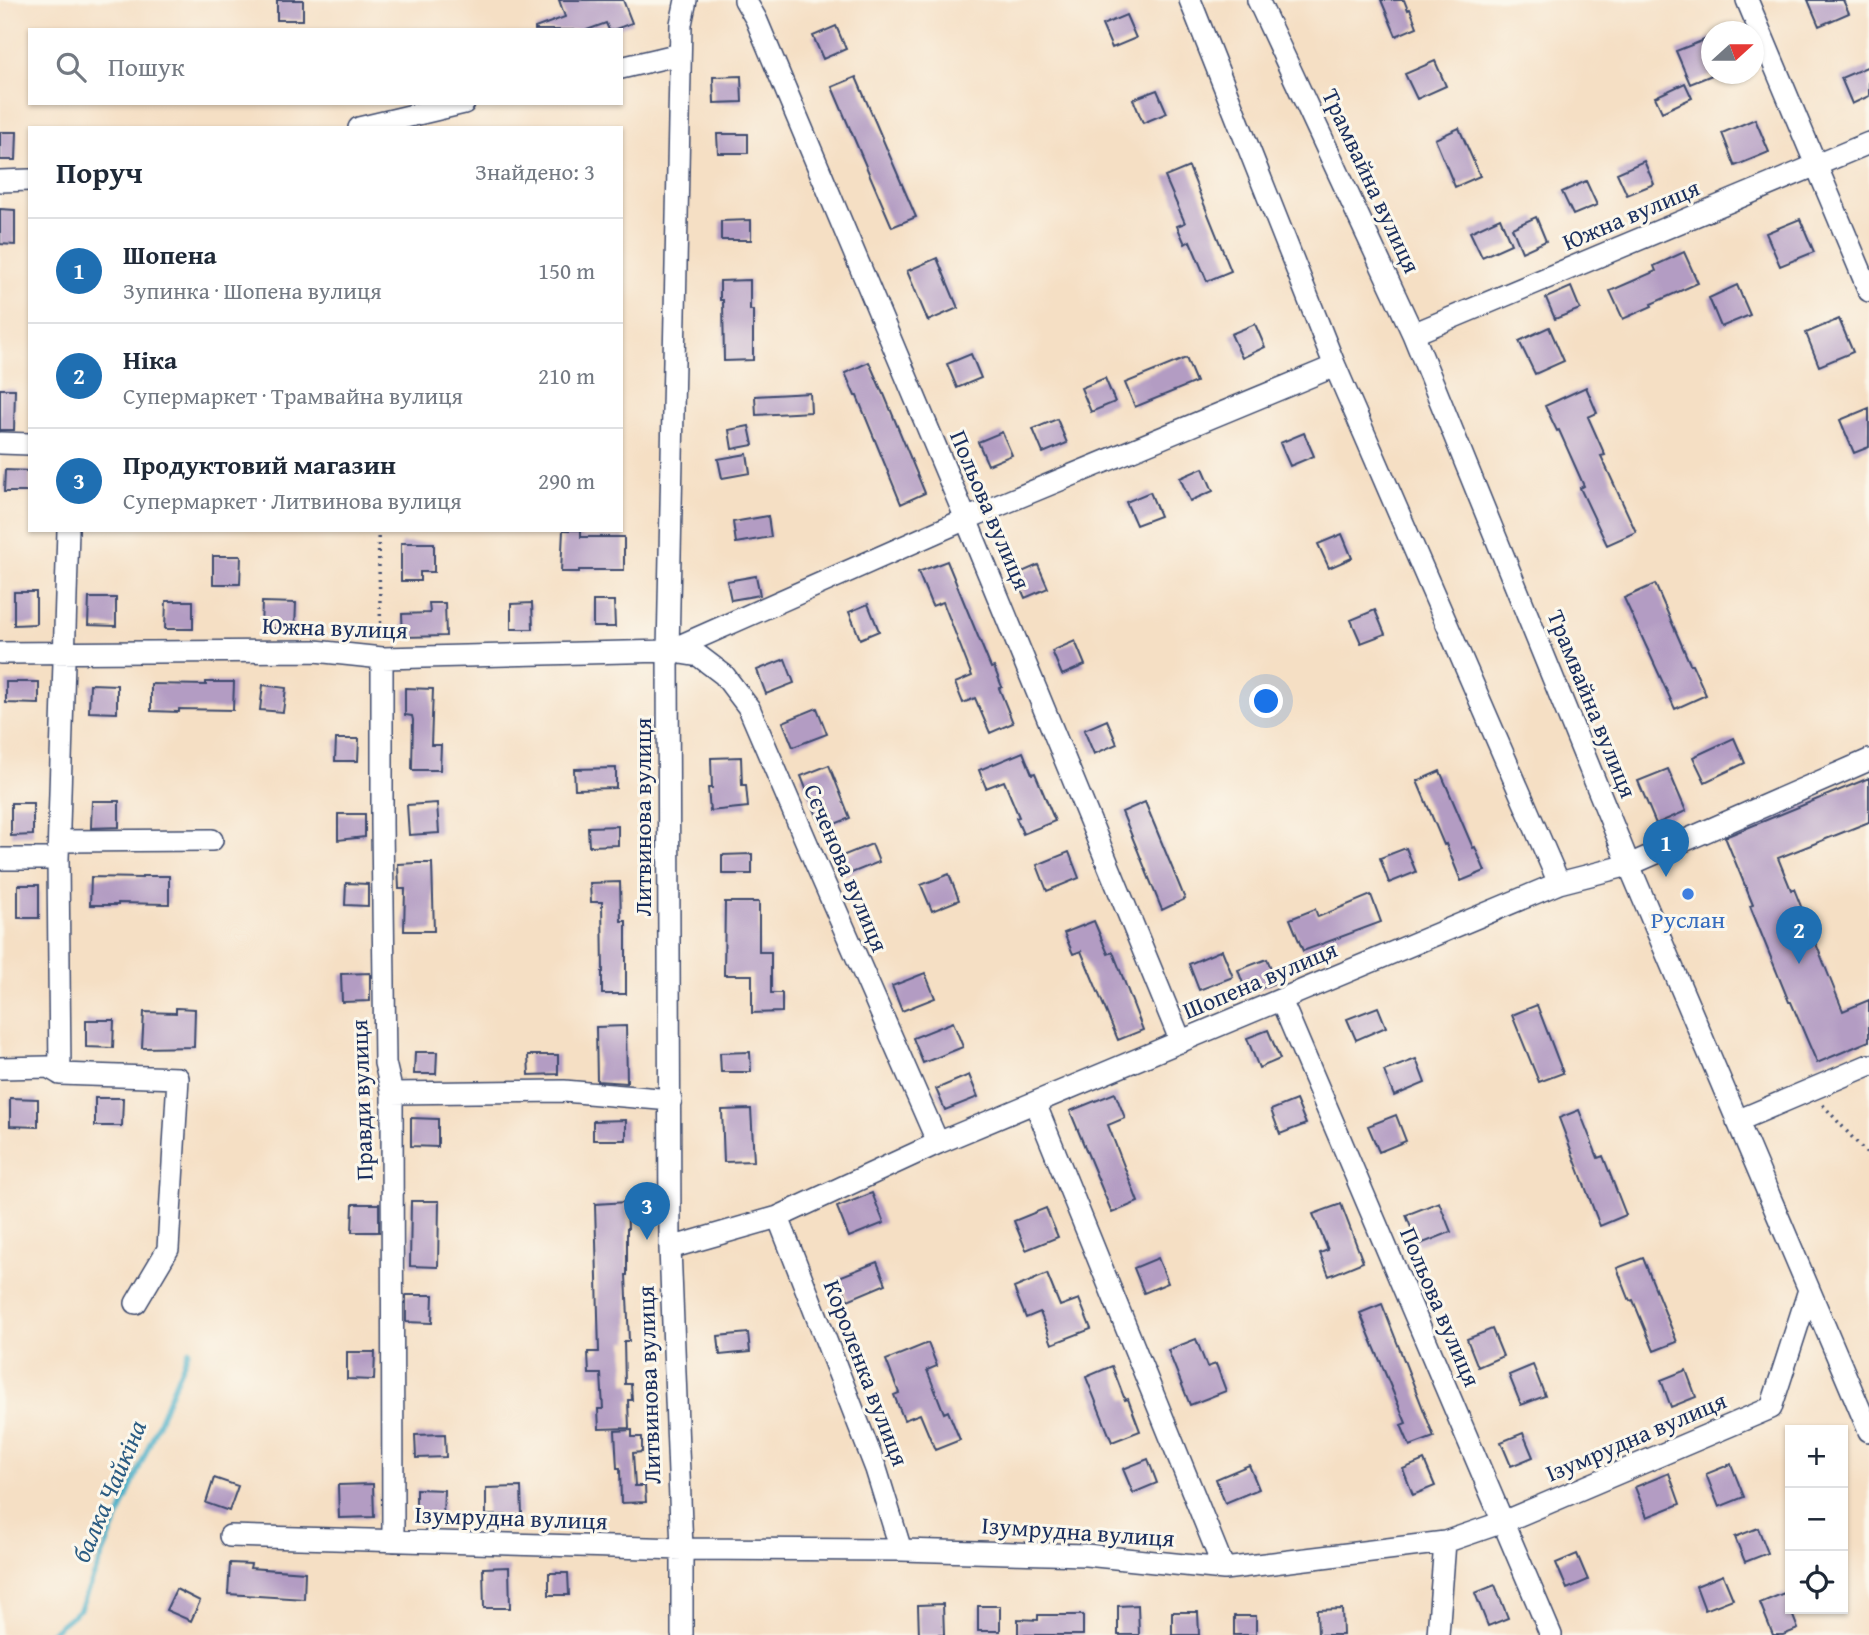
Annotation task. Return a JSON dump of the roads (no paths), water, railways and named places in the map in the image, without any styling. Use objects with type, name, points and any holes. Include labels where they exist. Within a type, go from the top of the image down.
[{"type":"street","name":"Литвинова вулиця","points":[[682,1635],[682,1549],[670,1248],[668,652],[680,54],[685,0]]},
{"type":"street","name":"Польова вулиця","points":[[745,0],[756,19],[1181,1042]]},
{"type":"street","points":[[1190,0],[1335,366],[1559,883]]},
{"type":"street","name":"Трамвайна вулиця","points":[[1258,0],[1413,334],[1629,865],[1869,1432]]},
{"type":"street","points":[[1747,0],[1869,291]]},
{"type":"street","points":[[623,68],[680,54]]},
{"type":"street","points":[[368,126],[456,105]]},
{"type":"street","name":"Южна вулиця","points":[[1413,334],[1869,143]]},
{"type":"street","points":[[0,181],[28,180]]},
{"type":"street","points":[[668,652],[965,519],[1335,366]]},
{"type":"street","points":[[0,443],[28,444]]},
{"type":"street","points":[[60,1074],[59,850],[68,532]]},
{"type":"street","name":"Южна вулиця","points":[[0,653],[315,651],[382,658],[668,652]]},
{"type":"street","name":"Сєченова вулиця","points":[[668,652],[699,656],[724,675],[749,708],[938,1143]]},
{"type":"street","name":"Правди вулиця","points":[[382,658],[385,1063],[392,1093],[393,1541]]},
{"type":"street","name":"Шопена вулиця","points":[[670,1248],[778,1217],[938,1143],[1559,883],[1629,865],[1869,760]]},
{"type":"street","points":[[0,859],[59,850],[212,840]]},
{"type":"street","name":"Польова вулиця","points":[[1281,1000],[1550,1635]]},
{"type":"street","points":[[1737,1121],[1869,1065]]},
{"type":"street","points":[[0,1068],[48,1067],[60,1074],[178,1079],[168,1249],[136,1303]]},
{"type":"street","points":[[392,1093],[564,1091],[671,1100]]},
{"type":"street","points":[[1035,1103],[1224,1569]]},
{"type":"street","name":"Короленка вулиця","points":[[778,1217],[876,1469],[901,1550]]},
{"type":"street","name":"Ізумрудна вулиця","points":[[230,1535],[682,1549],[901,1550],[1086,1555],[1224,1569],[1445,1542],[1503,1522],[1771,1408],[1809,1290]]},
{"type":"street","points":[[1438,1635],[1445,1542]]},
{"type":"waterway","name":"балка Чайкіна","points":[[48,1635],[80,1609],[189,1350]]},
{"type":"place","name":"Шопена","points":[[1666,877]]},
{"type":"place","name":"Руслан","points":[[1688,894]]},
{"type":"place","name":"Ніка","points":[[1799,964]]},
{"type":"place","name":"Продуктовий магазин","points":[[647,1240]]}]
